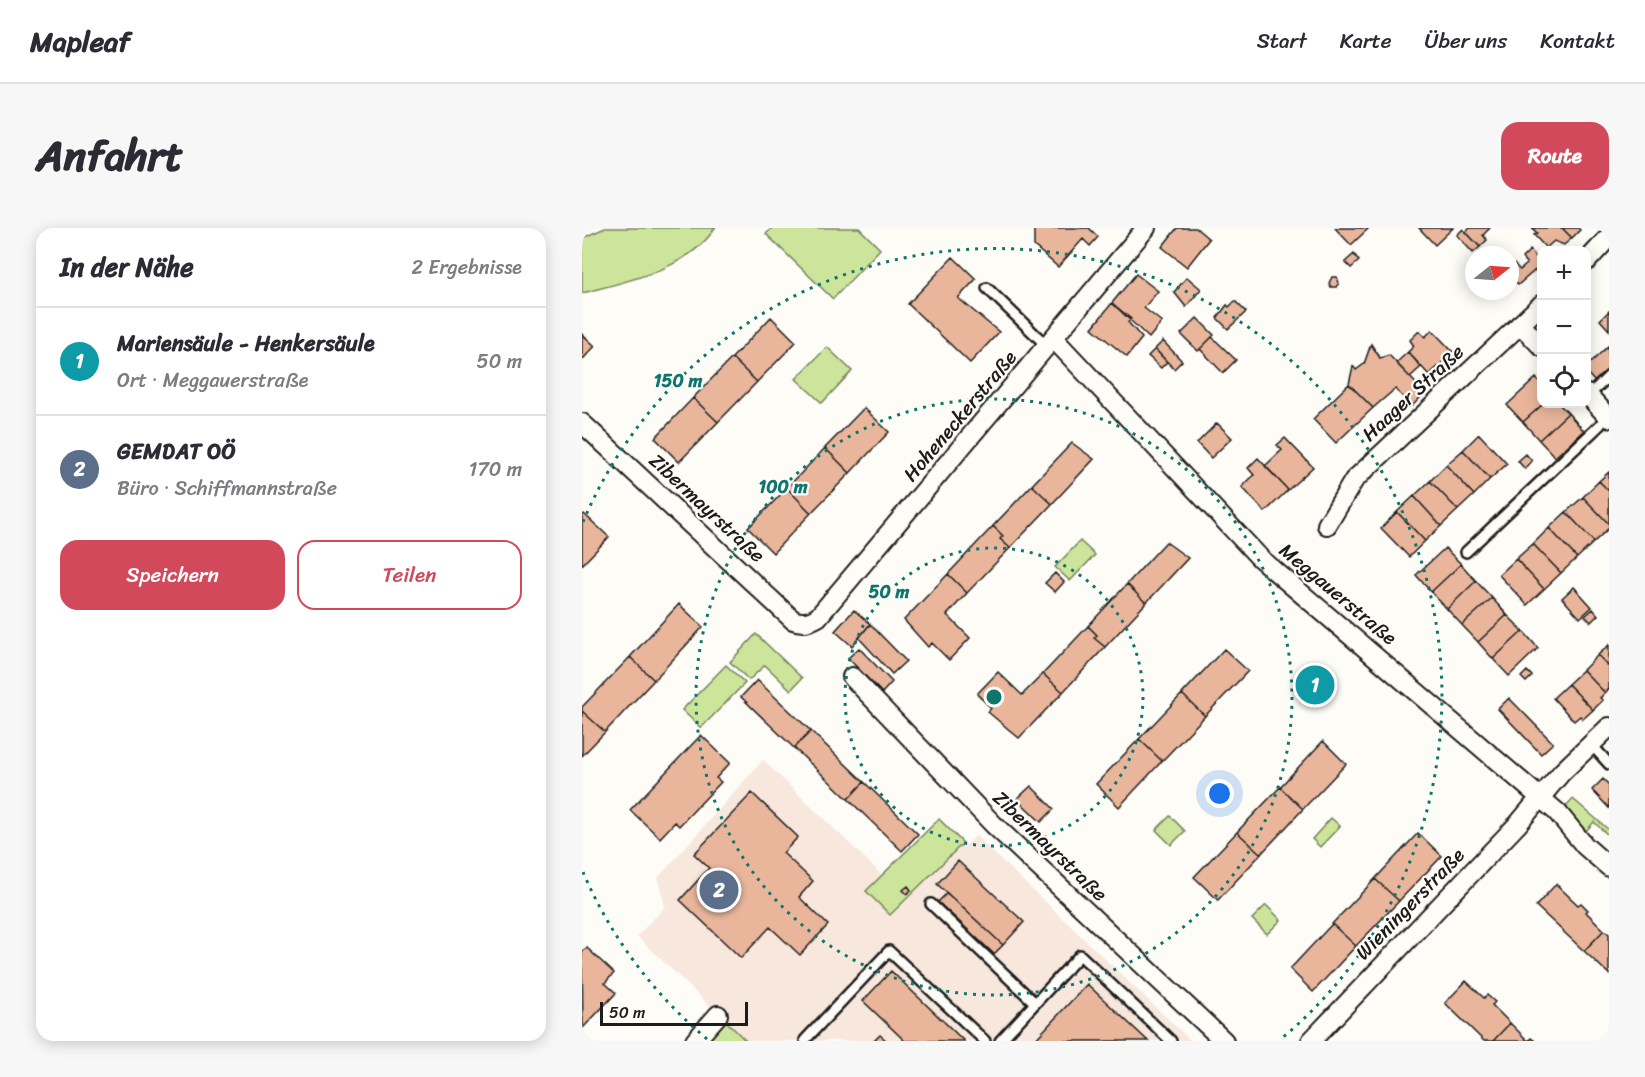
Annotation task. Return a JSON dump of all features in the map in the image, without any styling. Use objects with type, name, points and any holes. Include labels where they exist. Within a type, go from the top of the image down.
[{"type":"street","name":"Hoheneckerstraße","points":[[801,623],[818,617],[1146,228]]},
{"type":"street","points":[[1591,257],[1609,237]]},
{"type":"street","name":"Haager Straße","points":[[1328,525],[1354,480],[1537,309]]},
{"type":"street","points":[[1521,324],[1537,342]]},
{"type":"street","name":"Meggauerstraße","points":[[1051,343],[1261,559],[1540,798],[1609,867]]},
{"type":"street","points":[[1591,401],[1604,422]]},
{"type":"street","name":"Zibermayrstraße","points":[[582,423],[793,620],[801,623]]},
{"type":"street","name":"Zibermayrstraße","points":[[852,677],[1001,832],[1224,1041]]},
{"type":"street","name":"Wieningerstraße","points":[[1311,1041],[1609,727]]},
{"type":"street","points":[[695,1041],[718,1015]]},
{"type":"lane","points":[[987,288],[1051,343]]},
{"type":"lane","points":[[1591,392],[1609,376]]},
{"type":"lane","points":[[1466,552],[1604,422]]},
{"type":"lane","points":[[1591,744],[1609,764]]},
{"type":"lane","points":[[931,904],[1035,1003]]},
{"type":"lane","points":[[806,1040],[889,951],[985,1041]]},
{"type":"lane","points":[[1000,1041],[1080,955],[1171,1041]]},
{"type":"shaded area","points":[[763,760],[882,875],[866,891],[891,915],[963,843],[966,845],[976,836],[1191,1041],[746,1041],[637,936],[665,907],[658,878]]},
{"type":"green space","points":[[605,228],[715,228],[689,254],[673,264],[637,278],[582,293],[582,238]]},
{"type":"green space","points":[[772,228],[859,228],[880,249],[833,299],[766,234]]},
{"type":"green space","points":[[827,347],[852,371],[822,403],[796,379]]},
{"type":"green space","points":[[1080,541],[1095,555],[1070,581],[1055,567]]},
{"type":"green space","points":[[756,634],[802,678],[791,690],[765,665],[749,680],[730,662]]},
{"type":"green space","points":[[726,665],[745,683],[701,728],[682,710]]},
{"type":"green space","points":[[1573,799],[1609,830],[1609,836],[1594,822],[1584,833],[1566,807]]},
{"type":"green space","points":[[1170,816],[1185,831],[1171,845],[1156,830]]},
{"type":"green space","points":[[1331,818],[1340,826],[1320,847],[1312,839]]},
{"type":"green space","points":[[939,819],[963,843],[890,915],[866,891]]},
{"type":"green space","points":[[1266,905],[1281,920],[1267,934],[1252,919]]},
{"type":"green space","points":[[725,1020],[746,1041],[707,1041]]},
{"type":"building","points":[[1034,228],[1089,228],[1098,237],[1090,246],[1083,239],[1058,267],[1034,246]]},
{"type":"building","points":[[1177,228],[1196,228],[1209,239],[1187,267],[1162,247]]},
{"type":"building","points":[[1335,228],[1369,228],[1351,245]]},
{"type":"building","points":[[1419,228],[1453,228],[1435,245]]},
{"type":"building","points":[[1470,228],[1490,228],[1483,235],[1487,240],[1481,246],[1466,232]]},
{"type":"building","points":[[1532,228],[1562,228],[1572,238],[1564,245],[1554,241],[1548,246],[1544,246],[1534,235],[1537,233]]},
{"type":"building","points":[[1562,228],[1578,228],[1580,230],[1572,238]]},
{"type":"building","points":[[1463,229],[1479,246],[1467,246],[1457,235]]},
{"type":"building","points":[[1530,250],[1537,258],[1537,268],[1519,284],[1519,269],[1527,264],[1522,258]]},
{"type":"building","points":[[1354,254],[1359,261],[1351,268],[1345,262]]},
{"type":"building","points":[[953,257],[976,279],[958,298],[999,332],[970,363],[908,304]]},
{"type":"building","points":[[1136,274],[1158,291],[1144,308],[1162,322],[1149,338],[1112,303]]},
{"type":"building","points":[[1187,277],[1201,289],[1186,307],[1174,292]]},
{"type":"building","points":[[1332,277],[1337,277],[1339,283],[1337,287],[1331,287],[1329,283]]},
{"type":"building","points":[[1235,301],[1246,312],[1228,329],[1217,318],[1227,305],[1229,307]]},
{"type":"building","points":[[1112,303],[1131,319],[1128,322],[1142,338],[1127,357],[1092,328]]},
{"type":"building","points":[[1609,311],[1609,330],[1600,320]]},
{"type":"building","points":[[771,317],[796,342],[757,382],[732,358]]},
{"type":"building","points":[[1197,318],[1214,335],[1198,351],[1181,334]]},
{"type":"building","points":[[1432,330],[1453,352],[1429,375],[1408,352],[1414,346],[1410,340],[1419,331],[1425,337]]},
{"type":"building","points":[[582,334],[595,346],[582,360]]},
{"type":"building","points":[[1212,337],[1236,360],[1223,373],[1200,349]]},
{"type":"building","points":[[1163,341],[1182,361],[1174,369],[1155,349]]},
{"type":"building","points":[[1371,344],[1380,358],[1389,355],[1425,393],[1412,406],[1395,389],[1373,408],[1349,384],[1353,366],[1356,370],[1364,364]]},
{"type":"building","points":[[1608,346],[1609,369],[1595,382],[1591,378],[1591,362]]},
{"type":"building","points":[[1155,349],[1167,362],[1161,368],[1148,356]]},
{"type":"building","points":[[1408,352],[1421,367],[1410,377],[1396,363]]},
{"type":"building","points":[[732,358],[757,382],[718,422],[693,398]]},
{"type":"building","points":[[1537,379],[1539,408],[1523,422],[1507,405]]},
{"type":"building","points":[[1349,384],[1373,408],[1336,443],[1313,419]]},
{"type":"building","points":[[693,398],[718,422],[679,462],[655,438]]},
{"type":"building","points":[[864,408],[889,432],[850,473],[825,448]]},
{"type":"building","points":[[1539,408],[1563,408],[1568,413],[1539,440],[1523,422]]},
{"type":"building","points":[[1568,413],[1584,431],[1555,457],[1539,440]]},
{"type":"building","points":[[1217,423],[1232,438],[1211,458],[1197,443]]},
{"type":"building","points":[[1479,434],[1507,464],[1490,479],[1463,450]]},
{"type":"building","points":[[1285,438],[1313,467],[1288,490],[1265,466],[1282,450],[1277,445]]},
{"type":"building","points":[[1072,443],[1094,459],[1052,504],[1032,485]]},
{"type":"building","points":[[825,448],[850,473],[811,513],[787,488]]},
{"type":"building","points":[[1463,450],[1490,479],[1474,495],[1446,465]]},
{"type":"building","points":[[1526,454],[1532,461],[1525,469],[1518,461]]},
{"type":"building","points":[[1258,458],[1288,490],[1265,512],[1242,487],[1254,475],[1248,468]]},
{"type":"building","points":[[1446,465],[1474,495],[1458,510],[1430,481]]},
{"type":"building","points":[[1609,472],[1609,491],[1599,481]]},
{"type":"building","points":[[1430,481],[1458,510],[1441,526],[1414,496]]},
{"type":"building","points":[[1599,481],[1609,491],[1609,524],[1583,497]]},
{"type":"building","points":[[1032,485],[1052,504],[1010,548],[1000,539],[1003,536],[993,526]]},
{"type":"building","points":[[787,488],[811,513],[773,553],[748,528]]},
{"type":"building","points":[[1414,496],[1441,526],[1425,541],[1397,512]]},
{"type":"building","points":[[1583,497],[1609,524],[1609,528],[1594,542],[1566,512]]},
{"type":"building","points":[[1397,512],[1425,541],[1409,557],[1381,528]]},
{"type":"building","points":[[1566,512],[1594,542],[1577,558],[1549,528]]},
{"type":"building","points":[[584,514],[609,537],[582,565],[582,516]]},
{"type":"building","points":[[993,526],[1003,536],[1000,539],[1010,548],[967,593],[948,574]]},
{"type":"building","points":[[1549,528],[1577,558],[1561,573],[1533,544]]},
{"type":"building","points":[[1166,542],[1188,558],[1146,603],[1127,584]]},
{"type":"building","points":[[1533,544],[1561,573],[1544,589],[1516,559]]},
{"type":"building","points":[[1445,548],[1461,564],[1431,592],[1416,575]]},
{"type":"building","points":[[1516,559],[1544,589],[1527,605],[1499,575]]},
{"type":"building","points":[[1461,564],[1476,581],[1447,609],[1431,592]]},
{"type":"building","points":[[1055,573],[1064,582],[1055,592],[1045,583]]},
{"type":"building","points":[[948,574],[967,593],[947,615],[970,638],[949,660],[932,643],[928,647],[904,620]]},
{"type":"building","points":[[1476,581],[1492,598],[1462,625],[1447,609]]},
{"type":"building","points":[[1127,584],[1146,603],[1105,647],[1094,638],[1097,635],[1088,626]]},
{"type":"building","points":[[1574,587],[1592,607],[1580,618],[1562,598]]},
{"type":"building","points":[[1492,598],[1507,615],[1478,642],[1462,625]]},
{"type":"building","points":[[679,604],[703,627],[654,680],[630,657]]},
{"type":"building","points":[[1593,609],[1598,615],[1591,622],[1585,616]]},
{"type":"building","points":[[854,610],[870,624],[852,646],[835,631]]},
{"type":"building","points":[[1507,615],[1523,631],[1493,659],[1478,642]]},
{"type":"building","points":[[870,624],[906,661],[892,674],[859,638]]},
{"type":"building","points":[[1088,626],[1097,635],[1094,638],[1105,647],[1063,692],[1043,674]]},
{"type":"building","points":[[1523,631],[1538,648],[1509,676],[1493,659]]},
{"type":"building","points":[[1609,645],[1609,667],[1598,655]]},
{"type":"building","points":[[859,648],[892,682],[882,693],[848,658]]},
{"type":"building","points":[[1224,649],[1248,671],[1205,716],[1182,694]]},
{"type":"building","points":[[1598,655],[1609,667],[1609,689],[1605,693],[1583,670]]},
{"type":"building","points":[[630,657],[654,680],[605,732],[582,711],[582,707]]},
{"type":"building","points":[[1583,670],[1605,693],[1600,698],[1603,700],[1593,710],[1568,684]]},
{"type":"building","points":[[1527,671],[1532,676],[1526,682],[1521,677]]},
{"type":"building","points":[[998,672],[1022,695],[1043,674],[1063,692],[1019,738],[988,712],[991,708],[977,694]]},
{"type":"building","points":[[757,680],[811,731],[794,748],[741,697]]},
{"type":"building","points":[[1568,684],[1593,710],[1583,719],[1580,716],[1574,721],[1553,698]]},
{"type":"building","points":[[1182,694],[1205,716],[1162,761],[1139,739]]},
{"type":"building","points":[[1509,698],[1553,743],[1541,754],[1498,709]]},
{"type":"building","points":[[582,711],[605,732],[582,756]]},
{"type":"building","points":[[811,731],[864,782],[848,799],[794,748]]},
{"type":"building","points":[[701,735],[730,763],[716,778],[721,782],[679,826],[675,822],[660,838],[630,810]]},
{"type":"building","points":[[1139,739],[1162,761],[1119,807],[1096,784]]},
{"type":"building","points":[[1323,741],[1346,764],[1303,809],[1280,787]]},
{"type":"building","points":[[1603,779],[1609,785],[1609,808],[1592,790]]},
{"type":"building","points":[[864,782],[918,834],[902,851],[848,799]]},
{"type":"building","points":[[1031,786],[1054,809],[1041,822],[1017,799]]},
{"type":"building","points":[[1280,787],[1303,809],[1261,854],[1237,832]]},
{"type":"building","points":[[752,793],[798,837],[783,853],[813,881],[799,897],[828,925],[800,955],[770,927],[741,958],[680,900],[709,868],[694,854]]},
{"type":"building","points":[[1237,832],[1261,854],[1218,900],[1194,877]]},
{"type":"building","points":[[1418,833],[1442,856],[1399,901],[1375,879]]},
{"type":"building","points":[[958,861],[1024,922],[1003,945],[937,884]]},
{"type":"building","points":[[1375,879],[1399,901],[1356,946],[1332,924]]},
{"type":"building","points":[[1556,884],[1578,905],[1581,903],[1588,910],[1586,912],[1604,930],[1584,951],[1536,906]]},
{"type":"building","points":[[908,886],[911,890],[907,894],[903,890]]},
{"type":"building","points":[[947,893],[1003,945],[994,954],[938,902]]},
{"type":"building","points":[[1332,924],[1356,946],[1313,992],[1290,969]]},
{"type":"building","points":[[1604,930],[1609,934],[1609,974],[1584,951]]},
{"type":"building","points":[[587,948],[614,973],[605,983],[616,993],[583,1028],[582,951]]},
{"type":"building","points":[[891,971],[964,1041],[905,1041],[863,1001]]},
{"type":"building","points":[[1466,981],[1484,998],[1487,995],[1495,1002],[1492,1005],[1510,1023],[1493,1041],[1484,1041],[1445,1003]]},
{"type":"building","points":[[1087,984],[1148,1041],[1034,1041]]},
{"type":"building","points":[[1510,1023],[1528,1041],[1493,1041]]},
{"type":"building","points":[[880,1035],[887,1041],[874,1041]]},
{"type":"place","name":"Mariensäule - Henkersäule","points":[[1315,685]]},
{"type":"place","name":"GEMDAT OÖ","points":[[719,890]]}]
